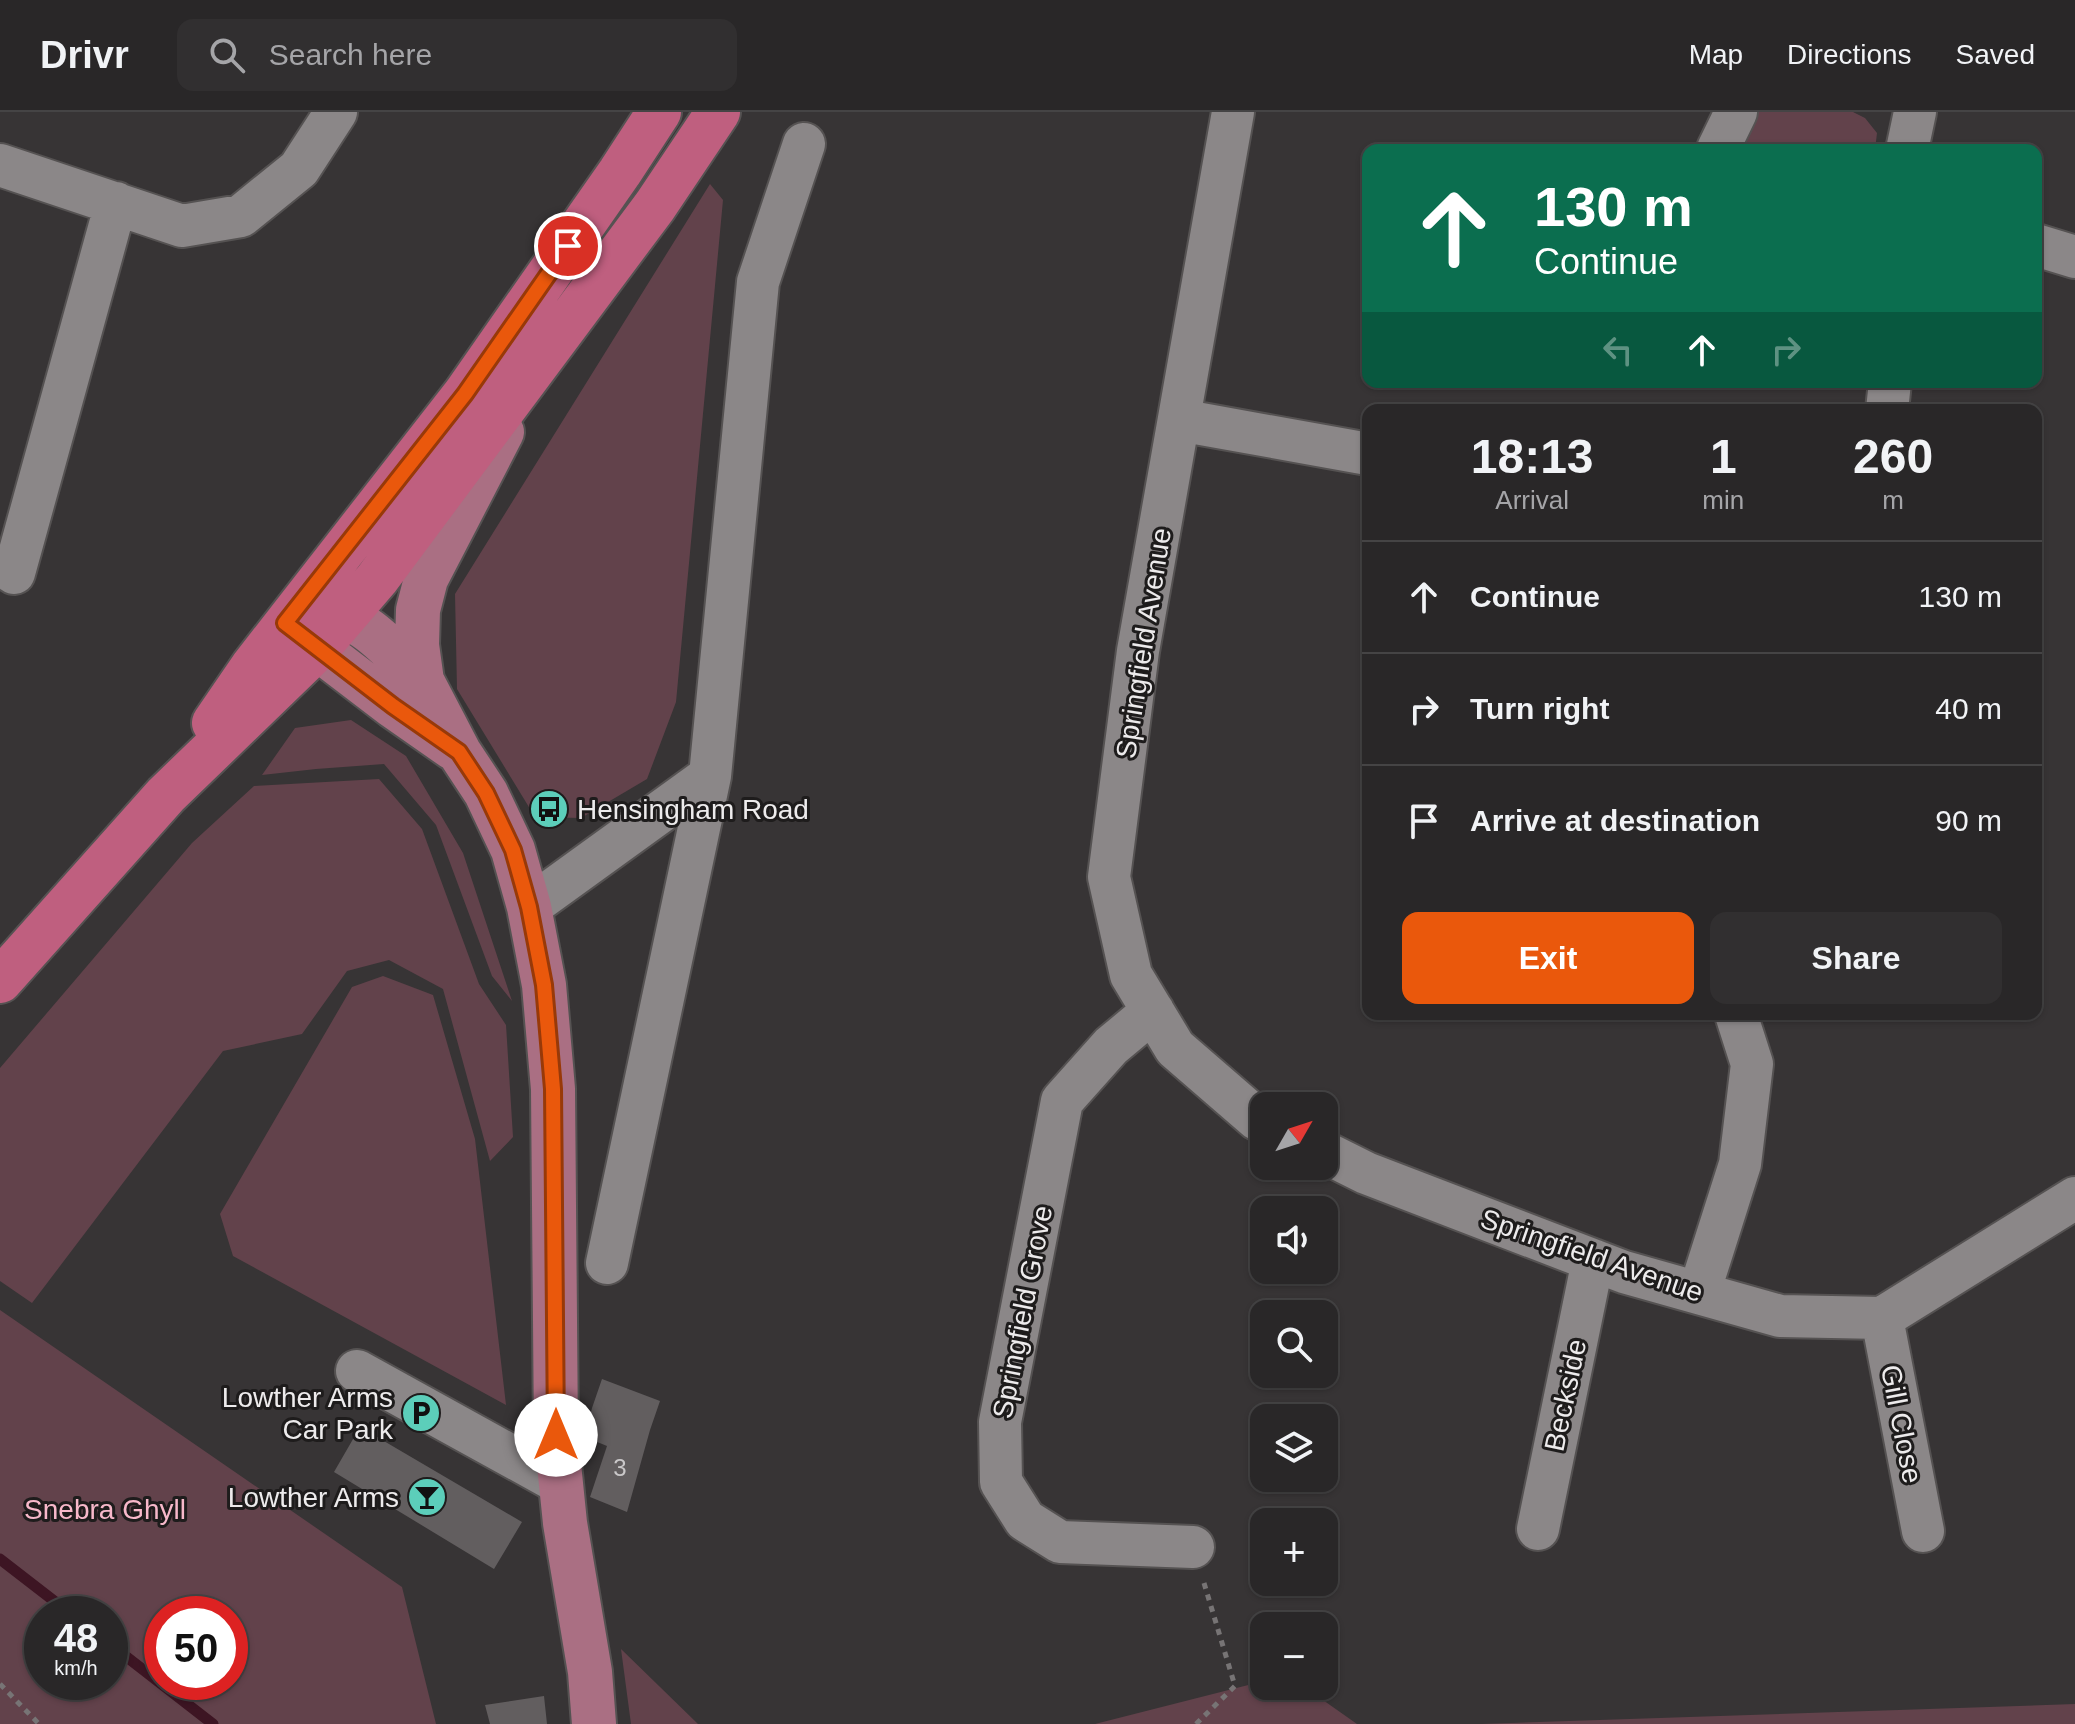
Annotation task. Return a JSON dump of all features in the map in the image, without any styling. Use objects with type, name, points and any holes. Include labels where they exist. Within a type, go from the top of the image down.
[{"type":"highway","points":[[0,981],[166,795],[301,636],[659,112]]},
{"type":"highway","points":[[301,636],[346,616],[377,579],[655,206],[718,112]]},
{"type":"main road","points":[[422,681],[417,645],[418,610],[426,579],[539,361]]},
{"type":"main road","points":[[346,616],[375,634],[422,681],[459,752],[486,793],[513,850],[529,907],[544,985],[553,1089],[556,1435],[565,1523],[590,1672],[594,1724]]},
{"type":"main road","points":[[301,636],[459,752]]},
{"type":"street","points":[[0,165],[182,226],[241,216],[299,169],[336,112]]},
{"type":"street","name":"Springfield Avenue","points":[[1233,112],[1138,651],[1109,877],[1131,975],[1175,1048],[1250,1113]]},
{"type":"street","points":[[1720,144],[1736,112]]},
{"type":"street","points":[[607,1263],[710,776],[758,282],[804,144]]},
{"type":"street","points":[[14,573],[116,203]]},
{"type":"street","points":[[2042,247],[2075,257]]},
{"type":"street","points":[[1179,420],[1362,453]]},
{"type":"street","points":[[529,907],[710,776]]},
{"type":"street","name":"Springfield Grove","points":[[1153,1011],[1111,1046],[1062,1101],[1000,1422],[1001,1482],[1025,1520],[1060,1542],[1193,1547]]},
{"type":"street","points":[[1699,1293],[1740,1164],[1752,1064],[1738,1020]]},
{"type":"street","name":"Springfield Avenue","points":[[1338,1159],[1366,1173],[1624,1272],[1780,1316],[1882,1318]]},
{"type":"street","points":[[1882,1318],[2075,1198]]},
{"type":"street","name":"Beckside","points":[[1538,1529],[1593,1260]]},
{"type":"street","name":"Gill Close","points":[[1882,1318],[1923,1531]]},
{"type":"street","points":[[357,1371],[560,1483]]},
{"type":"path","points":[[1193,1547],[1235,1686],[1196,1724]]},
{"type":"path","points":[[0,1684],[39,1724]]},
{"type":"green space","points":[[1749,112],[1853,112],[1865,118],[1877,133],[1876,144],[1730,144]]},
{"type":"green space","points":[[710,184],[723,200],[676,702],[647,779],[581,818],[535,817],[457,689],[455,594]]},
{"type":"green space","points":[[351,720],[406,756],[463,853],[512,1001],[492,976],[436,825],[384,764],[262,775],[295,728]]},
{"type":"green space","points":[[379,779],[422,829],[479,984],[506,1025],[513,1137],[490,1161],[443,989],[389,960],[347,971],[302,1034],[223,1051],[32,1303],[0,1281],[0,1068],[192,843],[254,786]]},
{"type":"green space","points":[[383,976],[433,995],[475,1139],[506,1405],[233,1256],[220,1214],[352,987]]},
{"type":"green space","name":"Snebra Ghyll","points":[[0,1310],[402,1587],[436,1724],[0,1724]]},
{"type":"green space","points":[[621,1649],[698,1724],[631,1724]]},
{"type":"green space","points":[[1250,1685],[1250,1700],[1323,1700],[1357,1724],[1095,1724]]},
{"type":"green space","points":[[2075,1704],[2075,1724],[1481,1724]]},
{"type":"building","points":[[602,1379],[660,1401],[627,1512],[590,1497],[607,1446],[585,1437]]},
{"type":"building","name":"Lowther Arms","points":[[360,1427],[522,1522],[494,1569],[334,1472]]},
{"type":"building","points":[[544,1696],[547,1724],[490,1724],[485,1705]]},
{"type":"waterway","points":[[0,1559],[48,1596]]},
{"type":"waterway","points":[[128,1658],[213,1724]]},
{"type":"place","name":"Hensingham Road","points":[[549,809]]},
{"type":"place","name":"Lowther Arms Car Park","points":[[421,1413]]},
{"type":"place","name":"Lowther Arms","points":[[427,1497]]},
{"type":"route","points":[[556,1435],[553,1089],[544,985],[529,907],[513,850],[486,793],[459,752],[285,623],[465,394],[568,246]]}]
